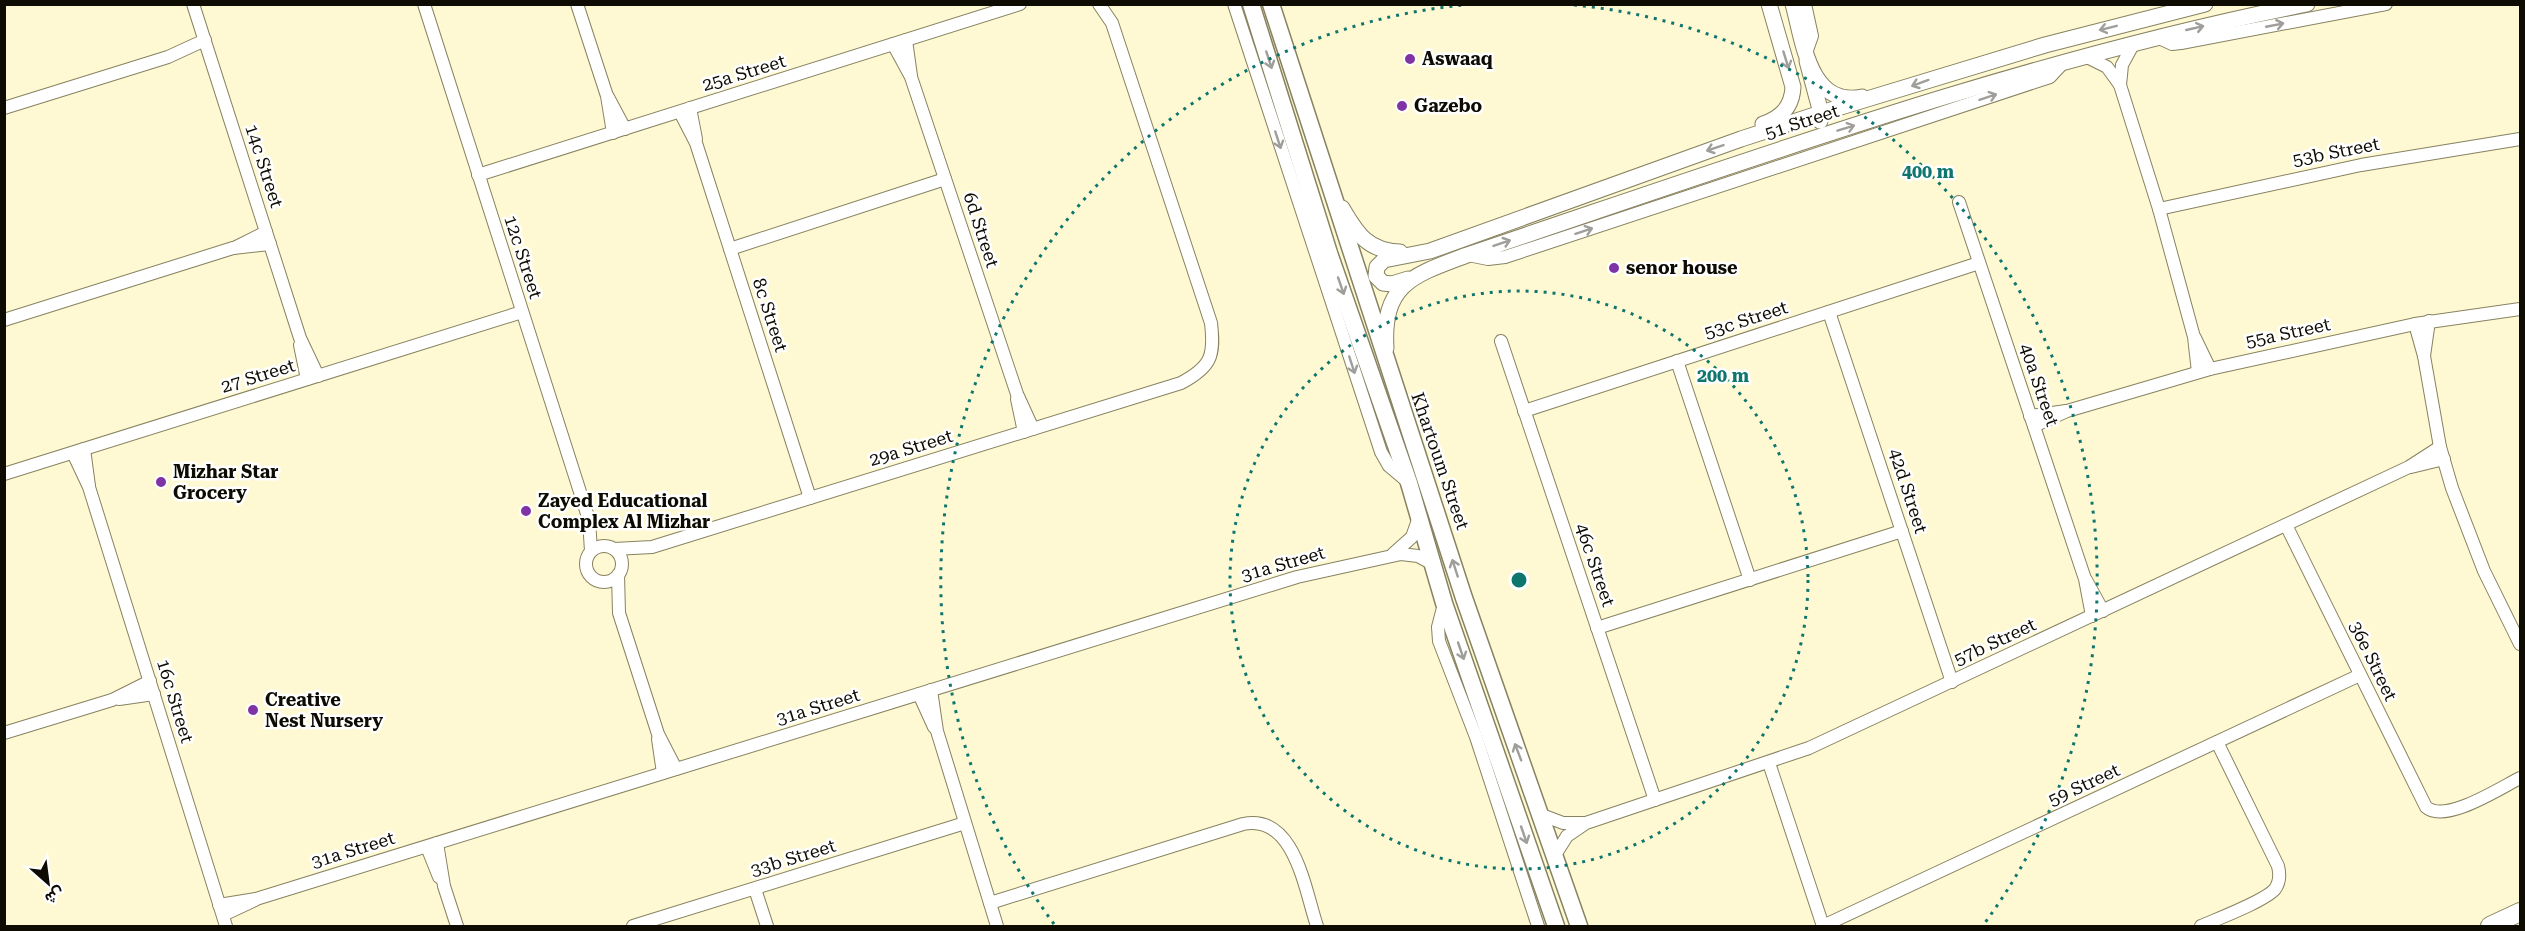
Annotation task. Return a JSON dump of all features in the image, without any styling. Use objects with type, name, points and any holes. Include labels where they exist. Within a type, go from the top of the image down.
[{"type":"main road","name":"Khartoum Street","points":[[1251,4],[1329,253],[1409,483],[1444,603],[1556,927]]},
{"type":"main road","name":"Khartoum Street","points":[[1271,4],[1388,366],[1579,927]]},
{"type":"main road","points":[[1385,411],[1407,452],[1424,514],[1430,518],[1439,517]]},
{"type":"main road","points":[[2490,927],[2520,912]]},
{"type":"street","name":"14c Street","points":[[193,4],[313,378]]},
{"type":"street","name":"12c Street","points":[[424,4],[589,520],[591,551]]},
{"type":"street","points":[[577,4],[619,131]]},
{"type":"street","name":"25a Street","points":[[478,175],[906,40],[987,10],[1020,4]]},
{"type":"street","points":[[1099,4],[1112,23]]},
{"type":"street","points":[[1108,4],[1112,23]]},
{"type":"street","points":[[1234,4],[1381,452],[1389,466],[1409,483]]},
{"type":"street","points":[[1771,4],[1781,22],[1788,24],[1798,9]]},
{"type":"street","points":[[1742,139],[1753,128],[1783,113],[1793,94],[1792,80],[1771,4]]},
{"type":"street","name":"51 Street","points":[[1332,192],[1358,235],[1370,245],[1389,252],[1430,251],[1821,113],[1879,98],[2045,45],[2205,4]]},
{"type":"street","name":"51 Street","points":[[1408,279],[1467,255],[1812,138],[2084,56],[2157,37],[2307,4]]},
{"type":"street","points":[[2157,37],[2172,44],[2181,44],[2386,4]]},
{"type":"street","points":[[1703,176],[1720,160],[1812,130],[1819,123],[1821,113],[1806,57],[1798,9]]},
{"type":"street","name":"29a Street","points":[[612,548],[652,547],[1204,376],[1213,361],[1219,339],[1211,323],[1112,23]]},
{"type":"street","name":"6d Street","points":[[906,40],[911,77]]},
{"type":"street","points":[[2120,85],[2122,65],[2134,43]]},
{"type":"street","name":"6d Street","points":[[893,44],[911,77],[1017,394],[1018,414],[1028,430]]},
{"type":"street","points":[[4,108],[206,45]]},
{"type":"street","points":[[2084,56],[2107,67],[2120,85],[2159,209],[2204,370]]},
{"type":"street","points":[[1806,57],[1821,85],[1836,96],[1846,98],[1871,95],[1879,98]]},
{"type":"street","points":[[1467,255],[1488,259],[1505,257],[2050,77],[2064,62]]},
{"type":"street","name":"8c Street","points":[[685,110],[810,498]]},
{"type":"street","name":"53b Street","points":[[2159,209],[2361,165],[2520,139]]},
{"type":"street","points":[[730,249],[945,179]]},
{"type":"street","name":"40a Street","points":[[1959,202],[2098,613]]},
{"type":"street","points":[[4,320],[233,248],[266,232]]},
{"type":"street","points":[[233,248],[270,244]]},
{"type":"street","points":[[1408,279],[1392,284],[1383,283],[1376,276],[1377,267],[1384,260],[1430,251]]},
{"type":"street","name":"53c Street","points":[[1524,411],[1979,263]]},
{"type":"street","points":[[1388,366],[1385,333],[1387,314],[1390,302],[1408,279]]},
{"type":"street","name":"55a Street","points":[[2032,421],[2204,370],[2429,321],[2520,309]]},
{"type":"street","name":"27 Street","points":[[4,474],[522,312]]},
{"type":"street","name":"42d Street","points":[[1829,312],[1952,682]]},
{"type":"street","points":[[2424,356],[2429,321]]},
{"type":"street","points":[[2415,324],[2424,356],[2442,453],[2473,544],[2520,644]]},
{"type":"street","name":"46c Street","points":[[1501,341],[1655,800]]},
{"type":"street","points":[[1677,361],[1750,579]]},
{"type":"street","name":"16c Street","points":[[78,451],[223,916]]},
{"type":"street","name":"57b Street","points":[[1555,855],[1567,836],[1586,823],[1769,764],[1809,748],[2442,453]]},
{"type":"street","name":"12c Street","points":[[589,520],[612,548]]},
{"type":"street","points":[[1392,555],[1412,537],[1418,520]]},
{"type":"street","name":"36e Street","points":[[2286,525],[2420,800],[2430,811],[2450,812],[2520,778]]},
{"type":"street","points":[[1597,628],[1902,531]]},
{"type":"street","points":[[619,613],[620,557],[612,548],[599,546],[591,551],[586,560],[587,572],[599,581],[619,613],[658,734],[676,769]]},
{"type":"street","name":"29a Street","points":[[619,571],[652,547]]},
{"type":"street","name":"31a Street","points":[[223,916],[256,899],[1297,577],[1392,555],[1409,554],[1431,563]]},
{"type":"street","points":[[599,581],[609,581],[619,571]]},
{"type":"street","points":[[1444,603],[1438,627],[1439,640],[1476,737],[1538,927]]},
{"type":"street","name":"59 Street","points":[[1823,927],[2360,675]]},
{"type":"street","points":[[4,734],[152,688]]},
{"type":"street","points":[[925,692],[997,927]]},
{"type":"street","points":[[658,734],[663,773]]},
{"type":"street","points":[[2201,927],[2271,893],[2277,885],[2279,876],[2278,866],[2217,742]]},
{"type":"street","points":[[1769,764],[1823,927]]},
{"type":"street","name":"57b Street","points":[[1542,814],[1563,823],[1586,823]]},
{"type":"street","points":[[990,903],[1252,822],[1268,825],[1280,833],[1290,845],[1317,927]]},
{"type":"street","name":"33b Street","points":[[635,926],[965,823]]},
{"type":"street","points":[[432,845],[457,927]]},
{"type":"street","points":[[755,889],[767,927]]},
{"type":"place","name":"Aswaaq","points":[[1410,59]]},
{"type":"place","name":"Gazebo","points":[[1402,106]]},
{"type":"place","name":"senor house","points":[[1614,268]]},
{"type":"place","name":"Mizhar Star Grocery","points":[[161,482]]},
{"type":"place","name":"Zayed Educational Complex Al Mizhar","points":[[526,511]]},
{"type":"place","name":"Creative Nest Nursery","points":[[253,710]]}]
